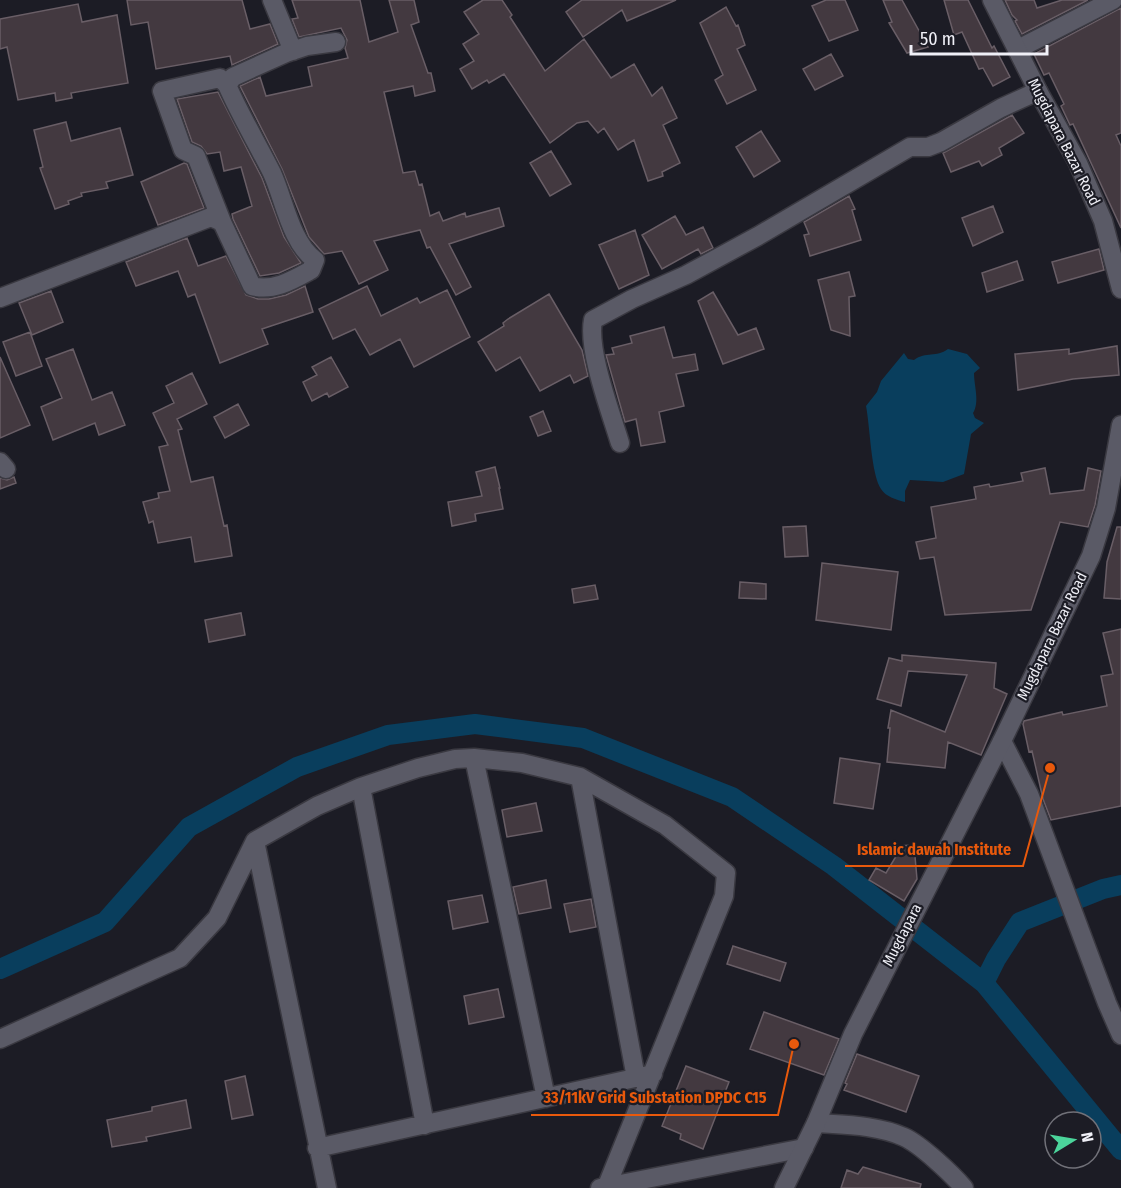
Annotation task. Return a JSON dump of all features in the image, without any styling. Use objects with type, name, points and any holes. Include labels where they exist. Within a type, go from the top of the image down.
[{"type":"street","points":[[272,0],[293,51]]},
{"type":"street","name":"Mugdapara Bazar Road","points":[[992,0],[1078,163],[1103,222],[1121,289]]},
{"type":"street","points":[[1018,49],[1113,0]]},
{"type":"street","points":[[227,85],[233,77],[293,51],[307,46],[336,42]]},
{"type":"street","points":[[220,78],[227,85],[240,115],[273,175],[298,237],[307,254],[315,260],[311,270],[277,286],[261,289],[252,286],[222,222],[196,156],[183,150],[162,91],[220,78]]},
{"type":"street","points":[[620,443],[599,374],[591,329],[593,320],[749,242],[910,147],[928,147],[942,142],[1001,108],[1038,91]]},
{"type":"street","points":[[0,298],[211,217],[222,222]]},
{"type":"street","name":"Mugdapara Bazar Road","points":[[952,836],[1002,741],[1091,556],[1106,508],[1121,425]]},
{"type":"street","points":[[1002,741],[1029,794],[1121,1035]]},
{"type":"street","points":[[474,758],[546,1098]]},
{"type":"street","points":[[0,1039],[180,958],[217,918],[255,841],[317,806],[361,787],[418,768],[456,759],[474,758],[522,763],[580,777],[665,825],[726,873],[724,896],[644,1076],[604,1188]]},
{"type":"street","points":[[580,777],[644,1076]]},
{"type":"street","points":[[361,787],[425,1125]]},
{"type":"street","name":"Mugdapara","points":[[784,1188],[816,1123],[853,1034],[952,836]]},
{"type":"street","points":[[255,841],[327,1188]]},
{"type":"street","points":[[317,1148],[644,1076]]},
{"type":"street","points":[[816,1123],[865,1126],[904,1137],[951,1173],[964,1188]]},
{"type":"street","points":[[604,1188],[804,1148]]},
{"type":"water","points":[[948,349],[967,354],[980,368],[974,373],[976,399],[973,413],[975,418],[984,423],[971,434],[964,474],[943,482],[910,480],[905,491],[905,502],[895,499],[883,492],[875,473],[866,406],[877,392],[881,381],[904,353],[908,359],[914,360]]},
{"type":"building","points":[[127,0],[242,0],[250,29],[270,24],[278,44],[232,65],[230,56],[156,69],[148,22],[131,25]]},
{"type":"building","points":[[292,0],[360,0],[369,42],[398,32],[389,0],[414,0],[419,22],[411,25],[428,73],[431,73],[435,91],[415,96],[413,86],[384,92],[403,173],[415,171],[419,185],[422,184],[430,216],[439,212],[443,221],[465,213],[466,217],[499,208],[504,226],[449,244],[471,287],[456,295],[430,247],[427,248],[420,230],[374,241],[388,270],[359,284],[342,251],[324,254],[309,237],[282,169],[240,86],[260,77],[266,96],[312,86],[308,67],[348,58],[345,48],[347,40],[341,28],[299,37],[292,19],[298,18]]},
{"type":"building","points":[[483,0],[502,0],[512,15],[510,17],[545,71],[584,39],[611,78],[634,64],[652,96],[662,87],[677,118],[663,125],[680,163],[662,172],[663,176],[648,181],[634,140],[618,150],[604,128],[598,133],[588,121],[577,123],[550,143],[504,74],[472,89],[460,69],[474,61],[463,44],[479,34],[464,12]]},
{"type":"building","points":[[582,0],[676,0],[627,21],[622,10],[583,37],[566,12]]},
{"type":"building","points":[[826,0],[845,0],[858,30],[829,41],[812,6]]},
{"type":"building","points":[[883,0],[902,0],[928,47],[907,53],[889,23],[892,22]]},
{"type":"building","points":[[944,0],[968,0],[992,48],[994,46],[1010,77],[993,86],[983,68],[979,69],[962,32],[954,35]]},
{"type":"building","points":[[1005,0],[1034,0],[1037,8],[1062,0],[1088,0],[1022,34]]},
{"type":"building","points":[[78,4],[82,22],[117,15],[128,83],[71,93],[72,98],[56,101],[55,93],[18,100],[7,47],[0,49],[0,19]]},
{"type":"building","points":[[726,7],[736,26],[738,25],[745,45],[737,49],[756,90],[727,104],[715,80],[723,75],[700,23]]},
{"type":"building","points":[[1121,8],[1121,133],[1116,135],[1121,146],[1121,228],[1073,124],[1070,125],[1061,106],[1064,104],[1049,73],[1044,75],[1034,54]]},
{"type":"building","points":[[831,54],[843,76],[815,90],[803,69]]},
{"type":"building","points":[[218,92],[262,178],[284,237],[301,263],[279,273],[260,276],[233,219],[232,214],[252,206],[241,167],[224,171],[220,152],[207,154],[201,146],[192,142],[177,99]]},
{"type":"building","points":[[1012,115],[1024,133],[999,148],[1002,155],[982,166],[979,161],[951,172],[943,153]]},
{"type":"building","points":[[66,122],[71,141],[120,128],[133,175],[106,182],[108,188],[81,193],[82,196],[68,201],[69,204],[55,209],[40,168],[43,167],[34,130]]},
{"type":"building","points":[[761,131],[780,161],[754,177],[736,147]]},
{"type":"building","points":[[551,151],[571,184],[550,196],[530,163]]},
{"type":"building","points":[[184,163],[187,164],[204,208],[158,225],[141,182]]},
{"type":"building","points":[[849,196],[855,209],[852,210],[861,240],[810,256],[804,235],[809,234],[804,222]]},
{"type":"building","points":[[993,206],[1003,232],[973,246],[962,218]]},
{"type":"building","points":[[675,216],[686,235],[703,227],[713,248],[701,254],[698,249],[662,269],[642,235]]},
{"type":"building","points":[[635,230],[649,275],[619,289],[599,245]]},
{"type":"building","points":[[187,238],[198,266],[226,256],[246,295],[258,299],[269,299],[286,295],[305,286],[313,312],[262,329],[268,344],[220,363],[195,294],[188,297],[178,271],[136,286],[126,262]]},
{"type":"building","points":[[1099,249],[1104,270],[1058,283],[1052,262]]},
{"type":"building","points":[[1017,261],[1023,280],[987,292],[982,273]]},
{"type":"building","points":[[849,272],[855,296],[849,297],[850,336],[831,330],[818,280]]},
{"type":"building","points":[[367,286],[381,316],[417,298],[420,303],[447,290],[470,337],[414,367],[400,339],[370,355],[355,329],[333,339],[319,309]]},
{"type":"building","points":[[51,291],[63,322],[32,335],[19,303]]},
{"type":"building","points":[[713,292],[738,335],[756,328],[764,349],[723,364],[698,301]]},
{"type":"building","points":[[549,294],[582,350],[588,376],[574,383],[570,375],[540,391],[520,357],[496,371],[478,342],[504,326],[503,323],[508,319]]},
{"type":"building","points":[[664,327],[673,358],[695,354],[698,370],[676,374],[684,406],[659,412],[665,442],[641,446],[636,419],[625,422],[606,355],[614,354],[612,348],[632,343],[630,336]]},
{"type":"building","points":[[30,332],[42,366],[16,376],[3,342]]},
{"type":"building","points":[[1117,346],[1119,375],[1073,379],[1018,390],[1015,354],[1069,349],[1069,354]]},
{"type":"building","points":[[73,349],[92,400],[112,392],[125,425],[99,435],[95,423],[53,440],[41,407],[62,398],[46,359]]},
{"type":"building","points":[[0,357],[30,425],[0,438]]},
{"type":"building","points":[[331,357],[348,387],[329,397],[327,393],[312,401],[303,382],[317,375],[312,367]]},
{"type":"building","points":[[192,373],[207,404],[177,419],[182,429],[178,430],[191,482],[213,477],[224,526],[227,525],[232,556],[195,562],[191,537],[158,543],[153,521],[149,523],[143,502],[159,498],[158,493],[170,491],[159,447],[168,445],[153,413],[174,403],[166,386]]},
{"type":"building","points":[[238,404],[249,425],[225,438],[214,417]]},
{"type":"building","points":[[543,411],[551,431],[538,436],[530,417]]},
{"type":"building","points":[[495,467],[503,509],[475,514],[476,521],[452,526],[448,502],[482,496],[476,472]]},
{"type":"building","points":[[1045,468],[1050,494],[1084,490],[1088,468],[1101,471],[1095,505],[1088,527],[1060,522],[1031,610],[945,615],[934,557],[920,559],[916,542],[936,538],[931,507],[976,499],[974,487],[989,484],[990,487],[1023,481],[1021,473]]},
{"type":"building","points":[[14,477],[16,483],[0,489],[0,478],[7,480]]},
{"type":"building","points":[[806,526],[808,556],[785,557],[783,527]]},
{"type":"building","points":[[1117,527],[1121,527],[1121,599],[1104,598],[1107,562]]},
{"type":"building","points":[[822,563],[898,572],[891,630],[816,620]]},
{"type":"building","points":[[740,582],[766,584],[766,599],[739,598]]},
{"type":"building","points":[[595,585],[598,599],[574,603],[572,589]]},
{"type":"building","points":[[241,613],[245,635],[209,642],[205,620]]},
{"type":"building","points":[[1121,629],[1121,806],[1051,820],[1043,799],[1032,751],[1029,752],[1024,721],[1062,712],[1063,715],[1107,706],[1101,676],[1113,674],[1103,633]]},
{"type":"building","points":[[902,655],[996,663],[994,688],[1007,694],[981,755],[948,742],[945,768],[887,762],[891,710],[945,732],[967,675],[908,671],[901,706],[877,699],[889,658],[902,661]]},
{"type":"building","points":[[840,758],[880,764],[873,809],[834,803]]},
{"type":"building","points":[[536,803],[542,831],[507,837],[502,810]]},
{"type":"building","points":[[914,845],[917,879],[904,901],[869,880],[876,868],[886,873],[898,853],[897,846]]},
{"type":"building","points":[[546,880],[551,908],[519,914],[513,887]]},
{"type":"building","points":[[482,895],[488,922],[453,929],[448,901]]},
{"type":"building","points":[[591,899],[596,927],[570,932],[564,904]]},
{"type":"building","points":[[733,946],[786,963],[780,981],[727,964]]},
{"type":"building","points":[[498,989],[504,1017],[469,1024],[464,996]]},
{"type":"building","points":[[764,1012],[839,1039],[824,1075],[750,1049]]},
{"type":"building","points":[[857,1054],[919,1076],[906,1112],[844,1090]]},
{"type":"building","points":[[686,1066],[729,1082],[703,1149],[680,1139],[681,1134],[662,1126]]},
{"type":"building","points":[[245,1076],[253,1115],[232,1119],[225,1081]]},
{"type":"building","points":[[186,1100],[191,1128],[146,1137],[147,1141],[112,1147],[107,1120],[152,1111],[152,1107]]},
{"type":"building","points":[[863,1167],[921,1184],[920,1188],[841,1188],[847,1170],[858,1174]]},
{"type":"waterway","points":[[0,969],[105,922],[189,827],[297,767],[388,735],[475,724],[583,738],[732,797],[834,866],[984,983],[1121,1150]]},
{"type":"waterway","points":[[984,983],[996,959],[1020,922],[1103,889],[1121,885]]},
{"type":"place","name":"Islamic dawah Institute","points":[[1050,768]]},
{"type":"place","name":"33/11kV Grid Substation DPDC C15","points":[[794,1044]]}]
